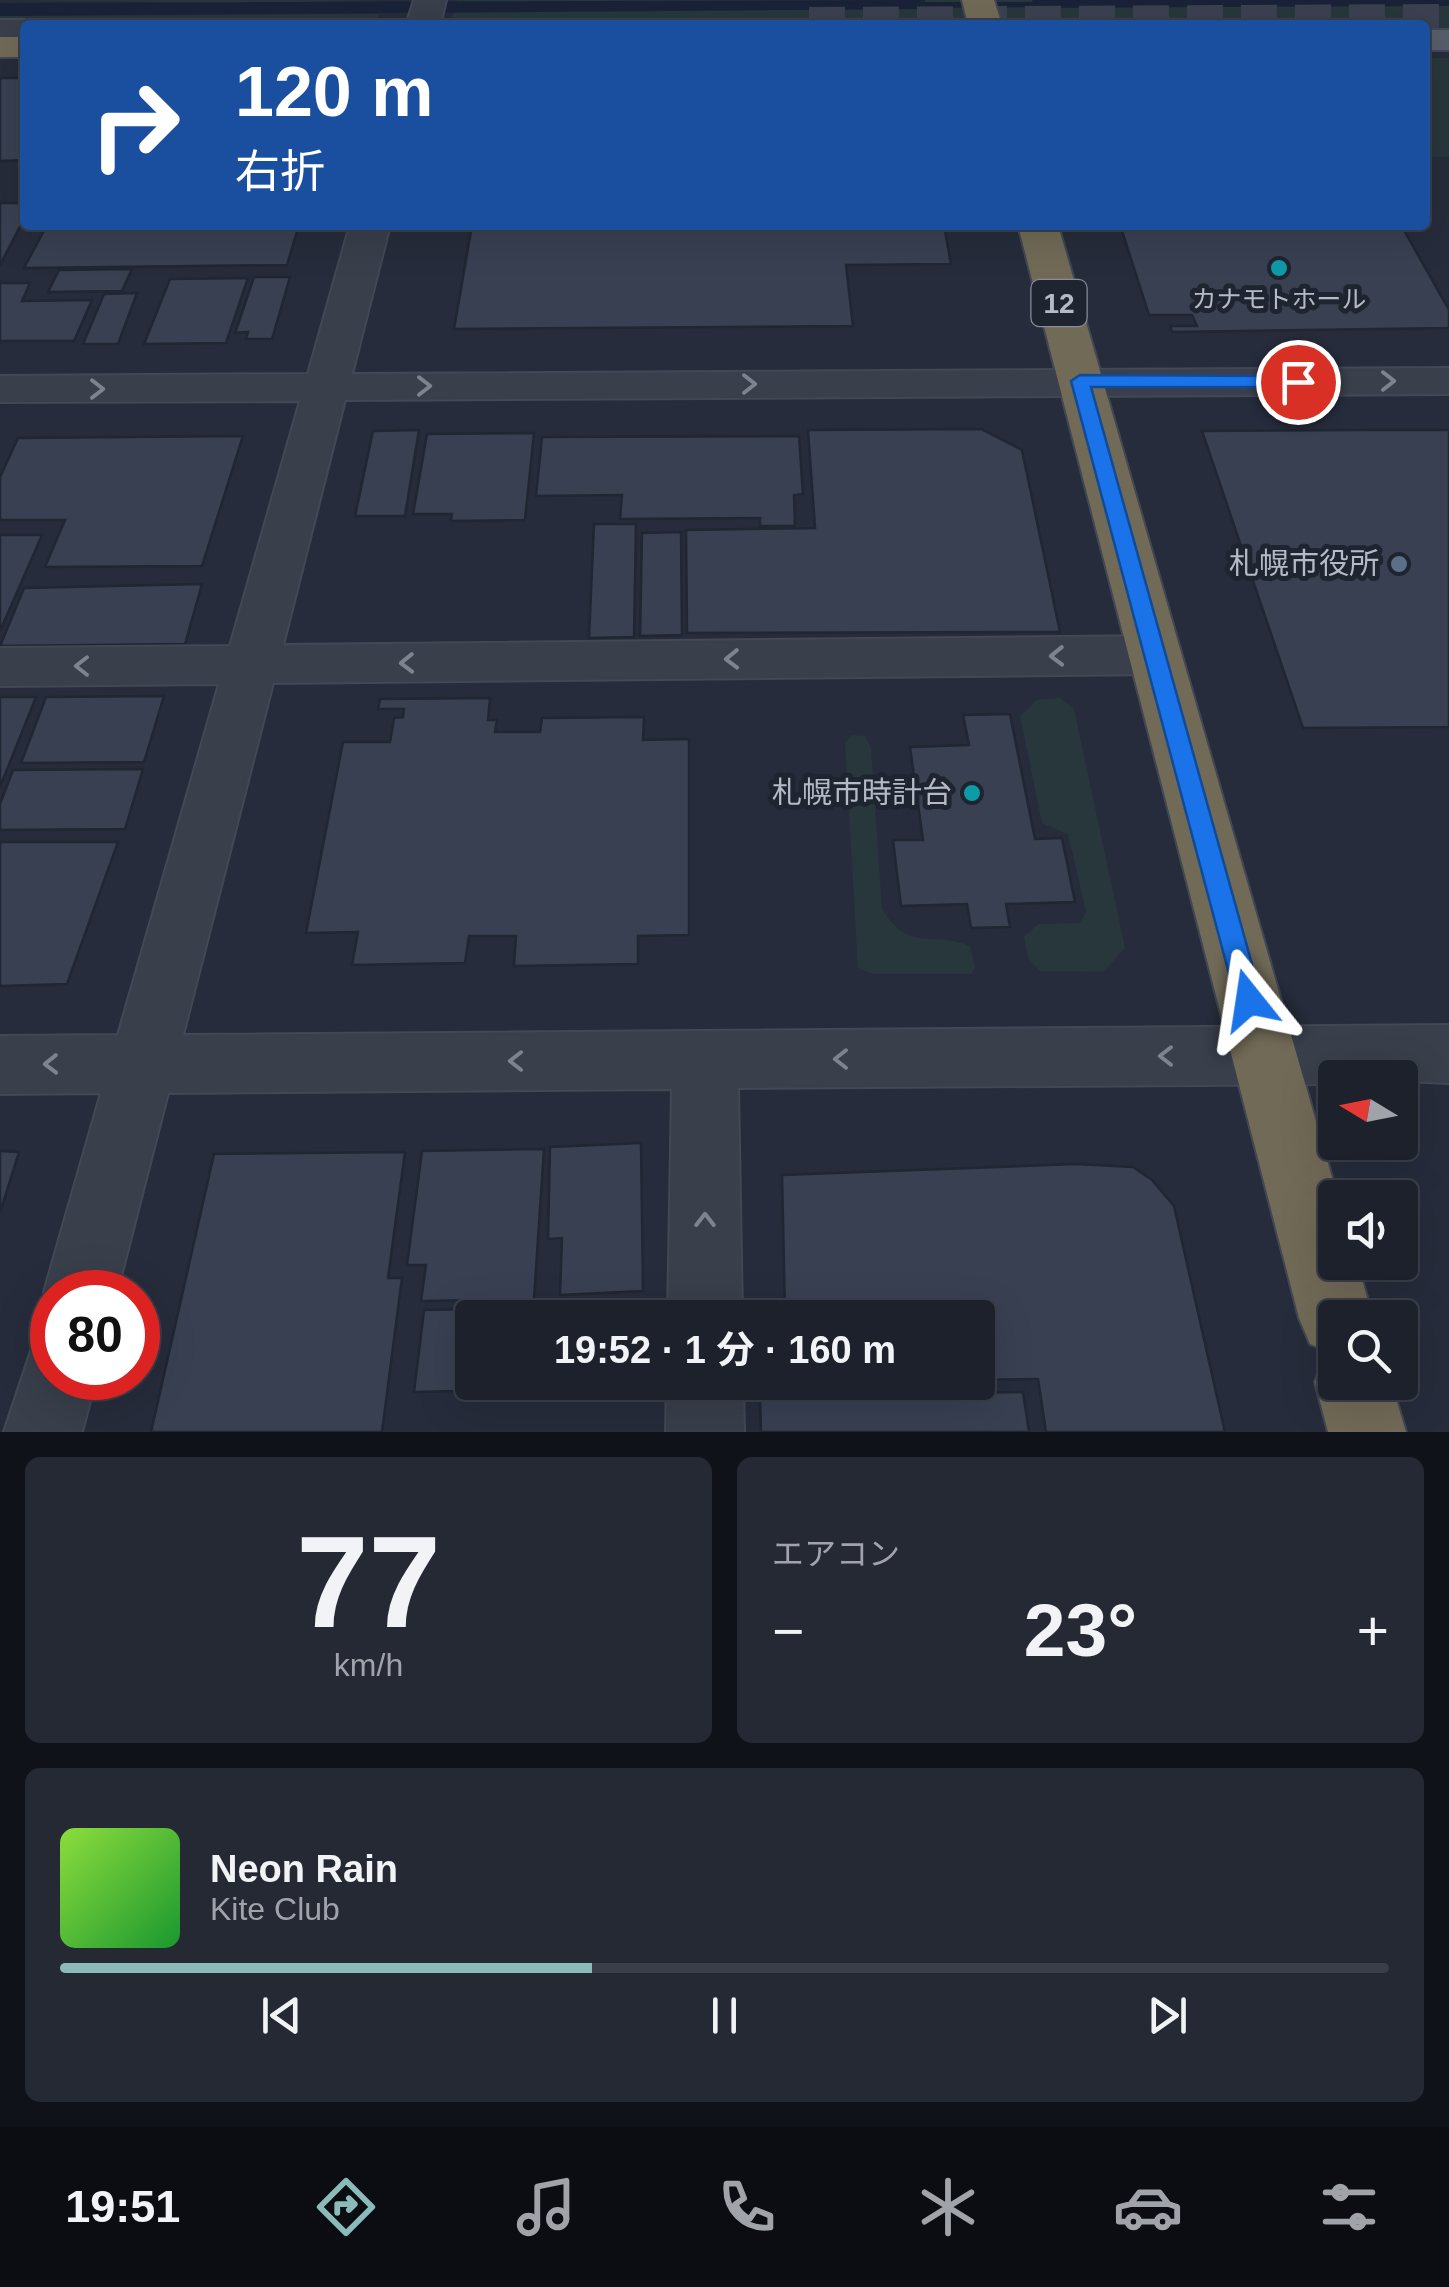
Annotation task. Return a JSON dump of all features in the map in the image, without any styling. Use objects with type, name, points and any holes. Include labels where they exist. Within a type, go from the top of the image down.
[{"type":"highway","name":"12","points":[[1039,230],[1331,1300]]},
{"type":"highway","points":[[1358,1400],[1367,1432]]},
{"type":"street","points":[[88,1270],[369,230]]},
{"type":"street","points":[[0,389],[1449,381]]},
{"type":"street","points":[[0,666],[1154,655]]},
{"type":"street","points":[[0,1065],[1449,1054]]},
{"type":"street","points":[[705,1060],[705,1300]]},
{"type":"street","points":[[43,1432],[52,1400]]},
{"type":"street","points":[[705,1400],[706,1432]]},
{"type":"shaded area","points":[[0,0],[383,0],[239,3]]},
{"type":"shaded area","points":[[457,0],[1449,0],[1449,31],[1430,31],[1430,20],[451,20]]},
{"type":"shaded area","points":[[379,14],[377,20],[20,22],[0,22],[0,16]]},
{"type":"shaded area","points":[[1430,58],[1449,58],[1449,157],[1430,157]]},
{"type":"shaded area","points":[[1060,698],[1074,709],[1125,948],[1103,972],[1040,971],[1028,958],[1024,937],[1038,924],[1080,923],[1086,912],[1068,834],[1042,823],[1020,716],[1037,700]]},
{"type":"shaded area","points":[[851,735],[865,736],[871,748],[882,909],[902,932],[970,946],[975,968],[971,974],[873,974],[858,968],[845,743]]},
{"type":"water","points":[[925,0],[926,9],[0,16],[0,3]]},
{"type":"water","points":[[1032,0],[1449,0],[1449,6],[1035,8]]},
{"type":"building","points":[[0,78],[20,78],[20,160],[0,161]]},
{"type":"building","points":[[0,203],[20,203],[20,227],[0,265]]},
{"type":"building","points":[[44,230],[298,230],[287,265],[24,268]]},
{"type":"building","points":[[471,230],[945,230],[951,264],[846,265],[853,326],[454,329]]},
{"type":"building","name":"カナモトホール","points":[[1122,230],[1404,230],[1449,310],[1449,328],[1172,332],[1170,326],[1197,326],[1192,315],[1149,315]]},
{"type":"building","points":[[132,269],[122,291],[48,292],[59,270]]},
{"type":"building","points":[[254,277],[290,277],[272,339],[246,339],[248,332],[235,333]]},
{"type":"building","points":[[248,278],[226,343],[144,344],[170,279]]},
{"type":"building","points":[[0,283],[30,283],[22,301],[92,300],[74,341],[0,341]]},
{"type":"building","points":[[137,293],[118,344],[83,344],[104,294]]},
{"type":"building","points":[[981,429],[1022,450],[1060,632],[687,633],[686,530],[815,528],[808,430]]},
{"type":"building","points":[[419,430],[405,516],[355,516],[373,431]]},
{"type":"building","points":[[1449,430],[1449,727],[1303,728],[1202,431]]},
{"type":"building","points":[[534,433],[525,520],[451,521],[452,514],[413,514],[427,434]]},
{"type":"building","points":[[243,436],[202,566],[45,567],[65,520],[0,520],[0,477],[18,438]]},
{"type":"building","points":[[799,436],[803,494],[794,495],[795,526],[760,526],[760,518],[620,519],[622,495],[536,496],[542,437]]},
{"type":"building","points":[[594,524],[636,524],[634,637],[589,638]]},
{"type":"building","points":[[681,532],[682,635],[640,636],[642,533]]},
{"type":"building","points":[[0,535],[42,535],[0,631]]},
{"type":"building","points":[[202,584],[185,644],[0,646],[24,588]]},
{"type":"building","points":[[164,696],[144,762],[21,763],[46,697]]},
{"type":"building","points":[[0,697],[36,697],[0,787]]},
{"type":"building","points":[[490,698],[488,720],[497,720],[495,732],[540,732],[542,718],[644,717],[643,740],[689,739],[689,935],[638,936],[638,964],[514,966],[516,936],[469,936],[465,963],[352,965],[358,932],[306,933],[343,742],[390,742],[394,718],[403,717],[404,709],[378,709],[380,699]]},
{"type":"building","name":"札幌市時計台","points":[[1010,714],[1035,839],[1062,838],[1075,902],[1006,904],[1010,927],[971,928],[967,904],[901,906],[893,840],[923,840],[910,747],[969,745],[963,715]]},
{"type":"building","points":[[143,769],[125,829],[0,830],[0,804],[13,770]]},
{"type":"building","points":[[0,842],[118,842],[67,984],[0,986]]},
{"type":"building","points":[[641,1143],[643,1291],[560,1295],[562,1238],[548,1239],[550,1147]]},
{"type":"building","points":[[544,1149],[534,1299],[421,1301],[426,1265],[407,1265],[422,1151]]},
{"type":"building","points":[[0,1151],[19,1152],[0,1213]]},
{"type":"building","points":[[405,1152],[388,1278],[402,1278],[382,1432],[151,1432],[214,1154]]},
{"type":"building","points":[[1075,1164],[1133,1167],[1152,1180],[1174,1206],[1225,1432],[1046,1432],[1038,1379],[995,1380],[995,1300],[785,1300],[782,1175]]},
{"type":"building","points":[[455,1309],[455,1391],[414,1392],[424,1310]]},
{"type":"building","points":[[1023,1392],[1029,1432],[761,1432],[760,1400],[995,1400],[995,1393]]},
{"type":"waterway","points":[[908,5],[1055,5]]},
{"type":"tunnel","points":[[1430,22],[1449,22]]},
{"type":"place","name":"カナモトホール","points":[[1279,268]]},
{"type":"place","name":"札幌市役所","points":[[1399,564]]},
{"type":"place","name":"札幌市時計台","points":[[972,793]]},
{"type":"route","points":[[1249,1000],[1102,450],[1080,381],[1298,382]]}]
